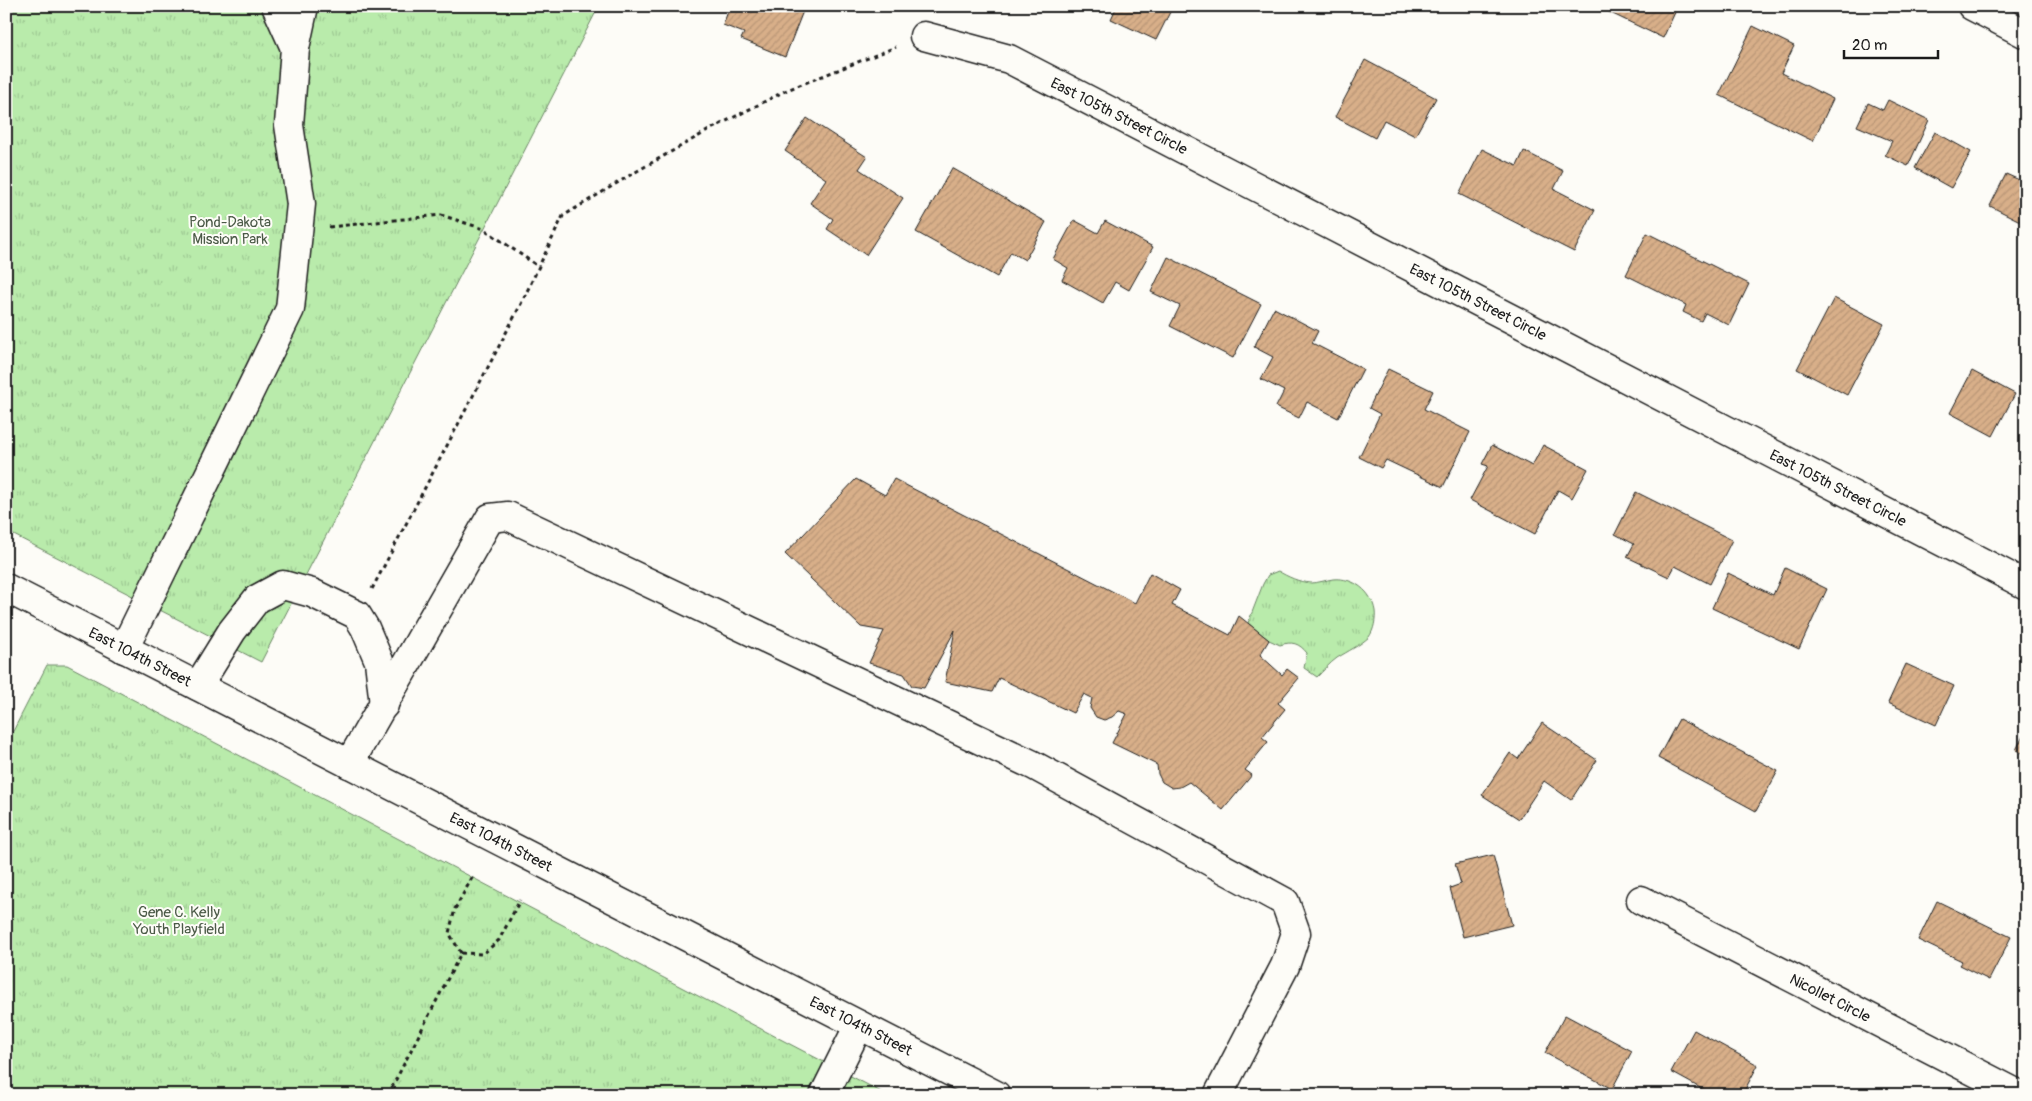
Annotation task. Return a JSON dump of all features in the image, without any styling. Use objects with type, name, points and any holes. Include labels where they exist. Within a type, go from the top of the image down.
[{"type":"street","points":[[276,6],[295,48]]},
{"type":"street","points":[[124,648],[290,309],[300,204],[289,125],[295,48],[304,6]]},
{"type":"street","points":[[1972,6],[2026,34]]},
{"type":"street","name":"East 105th Street Circle","points":[[924,36],[1009,59],[2026,586]]},
{"type":"street","points":[[349,764],[490,518],[508,516],[1033,765],[1285,902],[1296,933],[1285,966],[1218,1095]]},
{"type":"street","points":[[198,686],[232,631],[257,599],[283,585],[312,593],[356,615],[365,628],[379,661],[384,705]]},
{"type":"street","name":"East 104th Street","points":[[6,588],[996,1095]]},
{"type":"street","name":"Nicollet Circle","points":[[1641,900],[2020,1095]]},
{"type":"street","points":[[824,1095],[859,1025]]},
{"type":"path","points":[[356,615],[371,591],[539,267],[563,216],[711,129],[787,90],[924,36]]},
{"type":"path","points":[[298,230],[441,215],[484,229],[539,267]]},
{"type":"path","points":[[461,953],[449,933],[456,909],[473,876]]},
{"type":"path","points":[[461,953],[483,954],[500,940],[520,900]]},
{"type":"path","points":[[388,1095],[461,953]]},
{"type":"green space","name":"Pond-Dakota Mission Park","points":[[6,6],[599,6],[261,662],[6,531]]},
{"type":"green space","points":[[1278,571],[1294,579],[1311,583],[1333,579],[1348,580],[1361,587],[1373,604],[1375,621],[1369,637],[1334,660],[1317,677],[1304,668],[1307,653],[1301,647],[1292,643],[1280,645],[1269,640],[1248,623],[1268,575]]},
{"type":"green space","name":"Gene C. Kelly Youth Playfield","points":[[47,665],[67,665],[887,1095],[6,1095],[6,745]]},
{"type":"building","points":[[730,6],[805,6],[785,57],[741,39],[744,33],[723,25]]},
{"type":"building","points":[[1117,6],[1173,6],[1156,40],[1111,19]]},
{"type":"building","points":[[1596,6],[1678,6],[1663,38]]},
{"type":"building","points":[[1753,26],[1794,46],[1781,73],[1833,99],[1813,141],[1719,95]]},
{"type":"building","points":[[1365,60],[1436,98],[1415,136],[1384,120],[1375,138],[1335,117]]},
{"type":"building","points":[[1888,100],[1929,120],[1908,166],[1885,155],[1892,141],[1857,126],[1868,103],[1883,110]]},
{"type":"building","points":[[807,118],[867,157],[859,169],[903,198],[866,255],[827,229],[833,219],[810,203],[826,179],[785,151]]},
{"type":"building","points":[[1935,132],[1971,152],[1951,188],[1915,168]]},
{"type":"building","points":[[1482,149],[1517,166],[1524,151],[1563,171],[1554,189],[1595,210],[1574,252],[1459,194]]},
{"type":"building","points":[[952,168],[1046,222],[1025,260],[1011,252],[997,277],[916,232]]},
{"type":"building","points":[[2006,174],[2026,183],[2026,224],[1990,206]]},
{"type":"building","points":[[1074,220],[1098,233],[1105,221],[1153,247],[1129,290],[1115,282],[1103,303],[1062,280],[1068,268],[1053,259]]},
{"type":"building","points":[[1647,233],[1749,284],[1729,325],[1705,313],[1701,321],[1683,312],[1686,305],[1626,275]]},
{"type":"building","points":[[1168,257],[1261,304],[1233,358],[1170,326],[1180,306],[1151,292]]},
{"type":"building","points":[[1834,298],[1884,324],[1847,395],[1797,369]]},
{"type":"building","points":[[1274,308],[1318,331],[1312,343],[1363,369],[1338,418],[1307,402],[1299,418],[1276,407],[1284,391],[1261,379],[1273,357],[1254,347]]},
{"type":"building","points":[[1388,369],[1433,391],[1424,409],[1470,432],[1443,487],[1386,460],[1381,468],[1359,457],[1380,414],[1369,408]]},
{"type":"building","points":[[1972,371],[2015,394],[1993,436],[1950,413]]},
{"type":"building","points":[[1492,445],[1532,466],[1543,445],[1588,469],[1572,498],[1558,490],[1535,534],[1470,500],[1488,466],[1482,464]]},
{"type":"building","points":[[856,479],[885,495],[894,479],[1135,603],[1150,573],[1180,590],[1172,605],[1230,635],[1239,616],[1269,640],[1260,655],[1282,675],[1287,669],[1299,678],[1278,703],[1285,709],[1262,737],[1268,742],[1245,770],[1252,775],[1223,810],[1189,782],[1180,787],[1172,788],[1162,782],[1158,774],[1157,765],[1112,743],[1127,714],[1119,711],[1112,717],[1104,720],[1096,717],[1090,708],[1092,698],[1084,694],[1073,713],[999,678],[992,692],[945,682],[955,630],[924,688],[912,686],[904,674],[869,663],[884,631],[861,627],[785,554]]},
{"type":"building","points":[[1636,492],[1732,540],[1710,584],[1675,566],[1669,577],[1627,557],[1634,544],[1615,534]]},
{"type":"building","points":[[1785,568],[1827,589],[1799,649],[1712,608],[1728,573],[1773,595]]},
{"type":"building","points":[[1906,664],[1954,686],[1936,725],[1888,703]]},
{"type":"building","points":[[1679,719],[1778,771],[1756,811],[1658,758]]},
{"type":"building","points":[[1542,723],[1597,760],[1571,800],[1544,781],[1519,819],[1482,795],[1510,753],[1518,759]]},
{"type":"building","points":[[2026,730],[2026,755],[2016,750]]},
{"type":"building","points":[[1493,855],[1512,925],[1463,937],[1450,888],[1461,884],[1455,864]]},
{"type":"building","points":[[1937,901],[2011,937],[1989,980],[1959,965],[1962,961],[1918,940]]},
{"type":"building","points":[[1565,1015],[1632,1051],[1612,1089],[1545,1053]]},
{"type":"building","points":[[1694,1030],[1758,1065],[1742,1095],[1713,1095],[1671,1072]]}]
